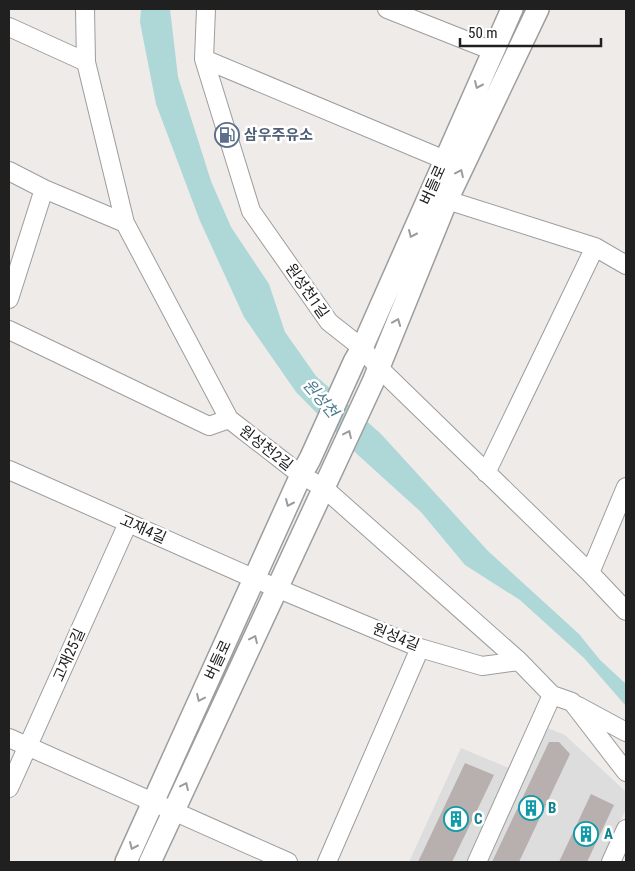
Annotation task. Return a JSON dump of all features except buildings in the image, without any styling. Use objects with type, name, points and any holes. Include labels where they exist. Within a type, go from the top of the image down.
[{"type":"street","name":"원성천2길","points":[[84,9],[86,62],[125,224],[229,419],[306,467],[326,483],[519,661],[552,695],[572,702],[626,732]]},
{"type":"street","name":"원성천1길","points":[[206,9],[204,59],[252,211],[329,322],[376,374],[486,473],[590,573],[626,611]]},
{"type":"street","points":[[387,9],[493,51]]},
{"type":"street","name":"버들로","points":[[126,862],[358,355],[512,9]]},
{"type":"street","name":"버들로","points":[[150,862],[376,374],[447,200],[538,9]]},
{"type":"street","points":[[9,27],[86,62]]},
{"type":"street","points":[[204,59],[444,160]]},
{"type":"street","points":[[9,171],[44,189],[125,224]]},
{"type":"street","points":[[9,299],[44,189]]},
{"type":"street","name":"버들로","points":[[447,200],[595,246],[626,265]]},
{"type":"street","points":[[486,473],[595,246]]},
{"type":"street","points":[[9,330],[209,426],[229,419]]},
{"type":"street","name":"고재4길","points":[[9,470],[278,588]]},
{"type":"street","points":[[590,573],[626,487]]},
{"type":"street","name":"고재25길","points":[[9,788],[128,523]]},
{"type":"street","name":"원성4길","points":[[278,588],[420,648],[482,666],[519,661]]},
{"type":"street","points":[[327,862],[420,648]]},
{"type":"street","points":[[477,862],[552,695]]},
{"type":"street","points":[[572,702],[626,772]]},
{"type":"street","points":[[9,738],[288,862]]},
{"type":"street","points":[[611,862],[626,829]]},
{"type":"shaded area","points":[[538,724],[565,735],[626,792],[626,809],[601,862],[409,862],[461,748],[516,771]]},
{"type":"water","name":"원성천","points":[[141,9],[170,9],[178,77],[211,181],[231,227],[269,284],[285,332],[316,376],[381,434],[488,551],[579,634],[600,660],[626,684],[626,706],[584,658],[520,600],[465,565],[421,512],[358,455],[296,392],[244,317],[200,221],[156,104],[140,22]]},
{"type":"place","name":"삼우주유소","points":[[227,135]]},
{"type":"place","name":"B","points":[[531,808]]},
{"type":"place","name":"C","points":[[456,819]]},
{"type":"place","name":"A","points":[[586,834]]}]
